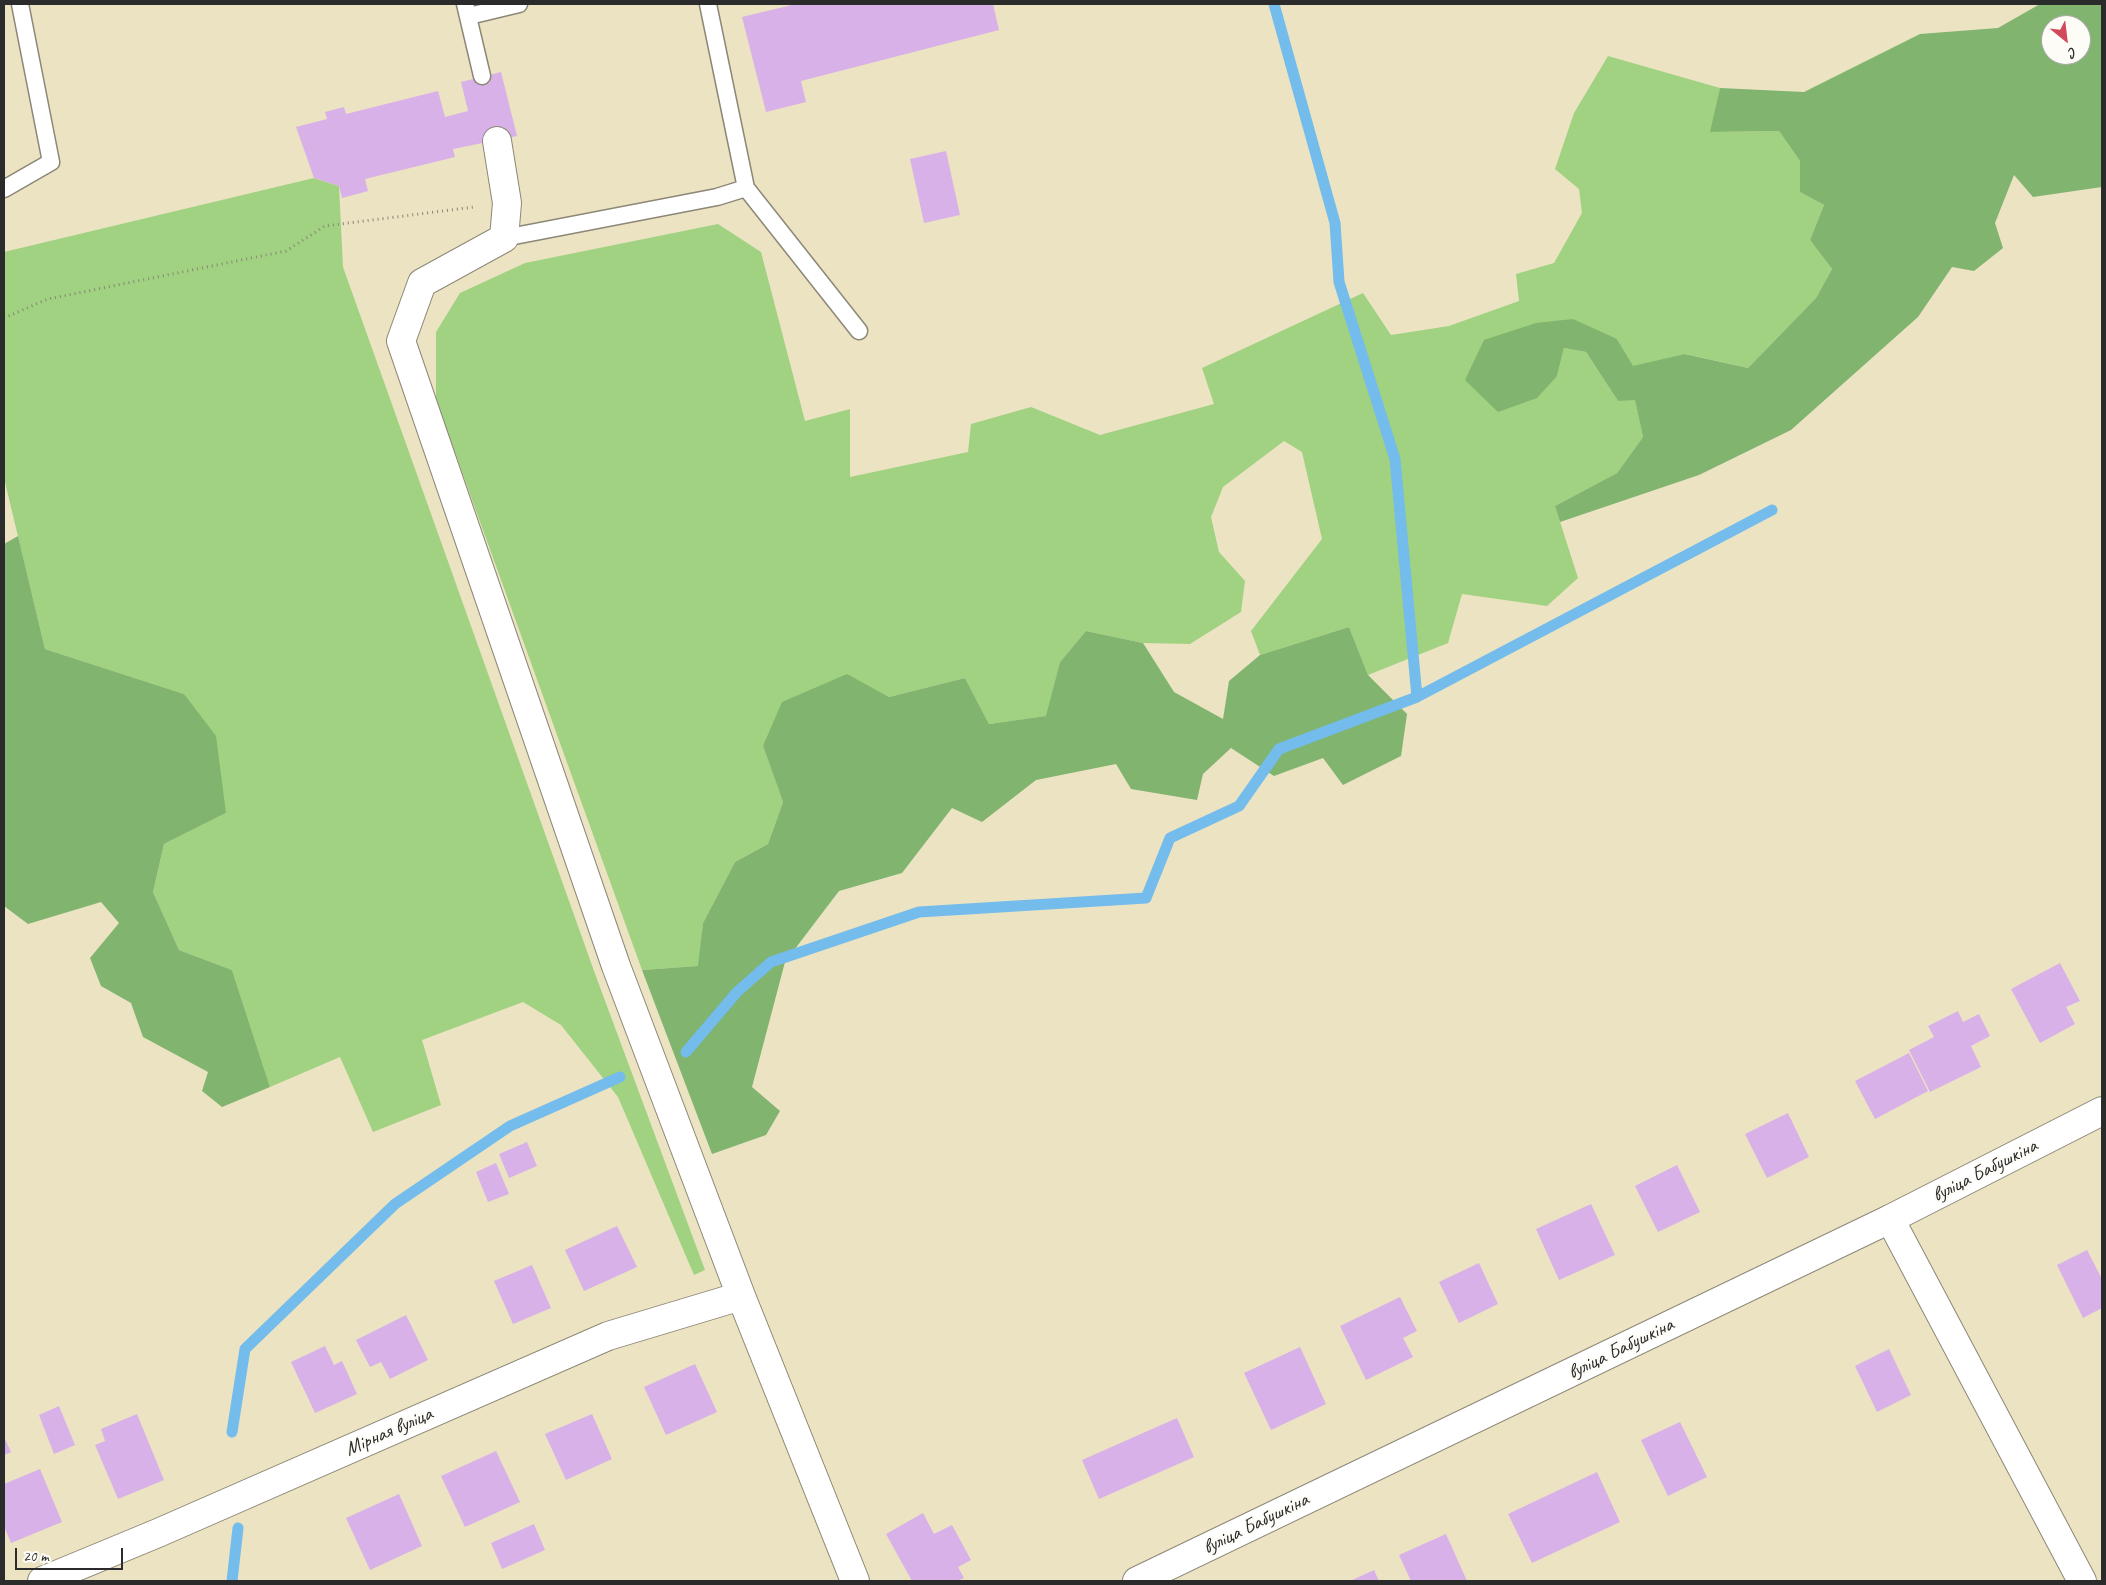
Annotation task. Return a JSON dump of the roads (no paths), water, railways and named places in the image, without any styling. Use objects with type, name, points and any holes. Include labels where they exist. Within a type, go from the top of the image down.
[{"type":"street","points":[[496,141],[507,203],[504,238],[422,283],[401,341],[616,966],[741,1296],[855,1581]]},
{"type":"street","name":"вуліца Бабушкіна","points":[[1137,1581],[1890,1220],[2102,1111]]},
{"type":"street","points":[[1890,1220],[2082,1581]]},
{"type":"street","name":"Мірная вуліца","points":[[42,1581],[158,1533],[608,1336],[741,1296]]},
{"type":"lane","points":[[4,189],[51,162],[20,4]]},
{"type":"lane","points":[[482,76],[467,10],[519,4]]},
{"type":"lane","points":[[708,4],[746,188],[859,331]]},
{"type":"lane","points":[[504,238],[717,197],[746,188]]},
{"type":"waterway","points":[[1274,4],[1335,223],[1339,282],[1395,459],[1417,697]]},
{"type":"waterway","points":[[686,1052],[737,992],[771,962],[919,912],[1146,898],[1170,838],[1239,806],[1279,749],[1417,697],[1772,510]]},
{"type":"waterway","points":[[232,1432],[245,1349],[395,1204],[510,1126],[620,1077]]},
{"type":"waterway","points":[[232,1581],[238,1528]]}]
